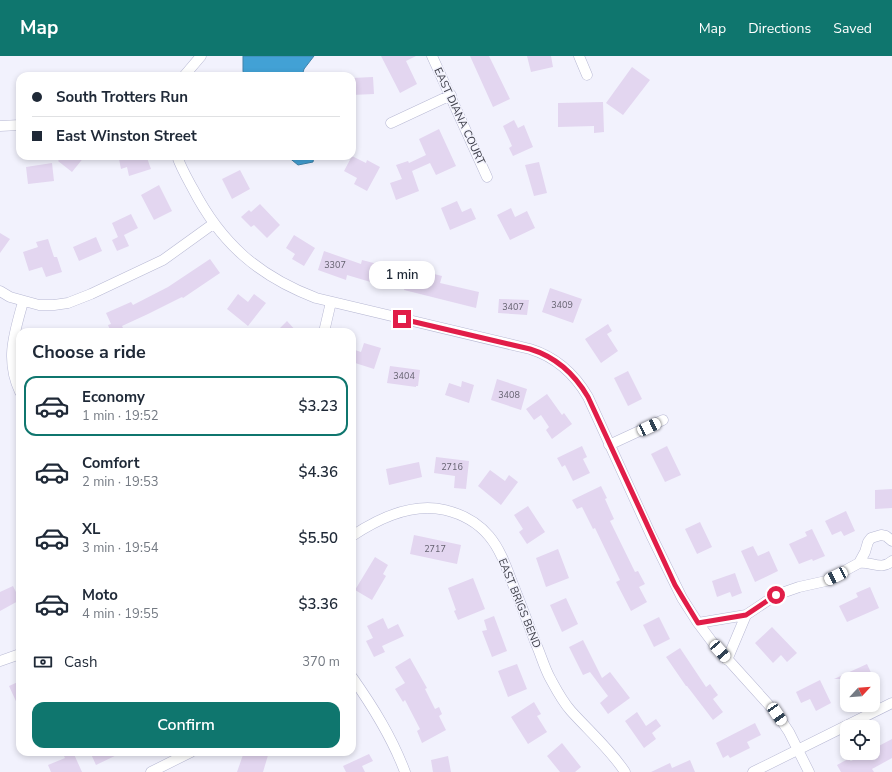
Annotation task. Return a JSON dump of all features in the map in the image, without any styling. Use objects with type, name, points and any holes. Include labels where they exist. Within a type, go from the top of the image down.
[{"type":"street","points":[[187,72],[201,56]]},
{"type":"street","name":"EAST DIANA COURT","points":[[432,56],[487,177]]},
{"type":"street","points":[[579,56],[587,75]]},
{"type":"street","points":[[391,123],[451,95]]},
{"type":"street","points":[[0,126],[16,125]]},
{"type":"street","points":[[179,160],[202,207],[213,224],[232,246],[248,261],[265,273],[300,292],[331,302],[530,349],[542,353],[563,365],[581,385],[675,585],[698,623],[727,660],[777,714],[809,772]]},
{"type":"street","points":[[0,291],[23,302],[39,305],[68,303],[80,299],[163,260],[213,224]]},
{"type":"street","points":[[16,379],[11,351],[23,302]]},
{"type":"street","points":[[325,328],[331,302]]},
{"type":"street","points":[[609,445],[663,420]]},
{"type":"street","name":"EAST BRIGS BEND","points":[[356,534],[377,521],[398,512],[422,507],[438,508],[452,512],[466,517],[478,526],[489,536],[504,560],[549,676],[559,694],[570,710],[612,755],[625,772]]},
{"type":"street","points":[[859,563],[871,538],[886,536],[892,541]]},
{"type":"street","points":[[698,623],[746,615],[776,595],[799,587],[826,581],[859,563],[882,566],[887,565],[892,561]]},
{"type":"street","points":[[727,660],[746,615]]},
{"type":"street","points":[[0,661],[16,655]]},
{"type":"street","points":[[356,683],[384,725],[393,742],[405,772]]},
{"type":"street","points":[[753,772],[892,703]]},
{"type":"street","points":[[151,772],[183,756]]},
{"type":"water","points":[[243,56],[314,56],[303,72],[243,71]]},
{"type":"water","points":[[292,160],[313,160],[313,162],[298,165]]},
{"type":"building","points":[[381,56],[416,56],[406,61],[417,84],[400,93]]},
{"type":"building","points":[[470,56],[489,56],[510,99],[493,107]]},
{"type":"building","points":[[527,56],[551,56],[553,67],[531,72]]},
{"type":"building","points":[[632,67],[650,80],[623,115],[606,103]]},
{"type":"building","points":[[373,77],[374,94],[356,95],[356,78]]},
{"type":"building","points":[[603,102],[604,132],[594,133],[594,126],[558,127],[558,103]]},
{"type":"building","points":[[514,120],[518,128],[524,125],[533,147],[513,156],[509,148],[512,146],[503,126]]},
{"type":"building","points":[[439,129],[456,166],[436,175],[430,163],[412,171],[419,191],[396,200],[390,183],[402,179],[396,165],[408,161],[409,163],[426,155],[419,139]]},
{"type":"building","points":[[356,158],[366,163],[367,160],[380,167],[367,191],[354,184],[357,178],[344,171],[350,160],[356,160]]},
{"type":"building","points":[[59,160],[82,160],[72,172],[58,161]]},
{"type":"building","points":[[119,160],[148,160],[151,169],[129,176],[127,167],[121,169]]},
{"type":"building","points":[[539,162],[547,193],[534,196],[525,165]]},
{"type":"building","points":[[52,163],[54,181],[28,184],[26,167]]},
{"type":"building","points":[[240,170],[250,189],[232,199],[222,179]]},
{"type":"building","points":[[159,185],[172,211],[154,220],[141,195]]},
{"type":"building","points":[[457,201],[462,212],[471,208],[476,219],[450,230],[441,208]]},
{"type":"building","points":[[260,204],[280,225],[267,238],[254,225],[251,227],[241,217],[249,210],[251,212]]},
{"type":"building","points":[[511,208],[515,217],[527,211],[535,228],[510,240],[497,215]]},
{"type":"building","points":[[131,214],[138,228],[124,235],[129,246],[117,251],[112,240],[118,237],[112,223]]},
{"type":"building","points":[[0,233],[10,239],[0,253]]},
{"type":"building","points":[[294,235],[315,248],[304,266],[292,259],[295,254],[286,248]]},
{"type":"building","points":[[96,237],[102,251],[79,261],[73,247]]},
{"type":"building","points":[[48,239],[54,257],[57,257],[62,272],[46,277],[42,267],[29,271],[23,252],[38,247],[36,242]]},
{"type":"building","points":[[324,251],[361,264],[362,260],[389,267],[384,286],[347,275],[346,280],[318,270]]},
{"type":"building","points":[[210,259],[220,273],[183,298],[182,297],[122,326],[123,328],[109,328],[108,325],[111,324],[106,313],[131,302],[133,305],[168,287]]},
{"type":"building","points":[[414,269],[442,276],[440,283],[479,292],[476,308],[404,290],[407,278],[412,279]]},
{"type":"building","points":[[550,288],[582,299],[573,323],[542,312]]},
{"type":"building","points":[[238,294],[248,302],[254,294],[266,303],[248,326],[227,309]]},
{"type":"building","points":[[499,299],[529,300],[527,315],[498,313]]},
{"type":"building","points":[[287,321],[293,328],[280,328]]},
{"type":"building","points":[[608,324],[612,331],[607,334],[618,351],[601,363],[585,339]]},
{"type":"building","points":[[364,343],[381,348],[374,369],[356,363],[356,350],[361,352]]},
{"type":"building","points":[[390,366],[420,370],[418,386],[387,383]]},
{"type":"building","points":[[628,371],[642,399],[628,406],[614,378]]},
{"type":"building","points":[[497,379],[527,389],[521,410],[491,400]]},
{"type":"building","points":[[462,381],[474,385],[469,403],[445,395],[449,383],[461,387]]},
{"type":"building","points":[[547,394],[562,415],[564,413],[572,424],[552,439],[546,430],[549,427],[541,415],[534,420],[526,409]]},
{"type":"building","points":[[582,446],[587,457],[583,459],[590,473],[573,481],[565,465],[562,467],[557,458]]},
{"type":"building","points":[[667,446],[681,475],[665,482],[651,454]]},
{"type":"building","points":[[436,457],[469,461],[466,489],[454,488],[455,476],[434,473]]},
{"type":"building","points":[[419,462],[422,477],[389,485],[386,469]]},
{"type":"building","points":[[490,470],[505,481],[509,475],[518,482],[501,505],[478,486]]},
{"type":"building","points":[[601,486],[614,519],[610,521],[635,572],[638,571],[645,584],[639,587],[647,602],[631,611],[616,582],[620,580],[595,528],[593,529],[582,507],[577,509],[572,500]]},
{"type":"building","points":[[892,489],[892,508],[875,509],[875,490]]},
{"type":"building","points":[[528,506],[545,532],[527,544],[519,532],[523,529],[514,515]]},
{"type":"building","points":[[846,511],[855,531],[844,536],[841,531],[832,535],[825,521]]},
{"type":"building","points":[[700,522],[712,547],[697,554],[685,529]]},
{"type":"building","points":[[812,529],[825,556],[813,561],[812,559],[799,564],[789,544],[807,536],[805,532]]},
{"type":"building","points":[[414,535],[461,545],[457,564],[410,554]]},
{"type":"building","points":[[753,546],[758,556],[769,551],[778,571],[755,582],[741,551]]},
{"type":"building","points":[[558,549],[569,578],[546,587],[536,558]]},
{"type":"building","points":[[375,557],[388,565],[383,574],[386,576],[372,600],[356,591]]},
{"type":"building","points":[[735,573],[742,593],[732,597],[730,592],[717,597],[712,581]]},
{"type":"building","points":[[473,578],[485,609],[458,620],[448,588]]},
{"type":"building","points":[[13,586],[16,592],[16,602],[0,611],[0,592]]},
{"type":"building","points":[[870,587],[879,608],[847,622],[839,606],[858,597],[856,593]]},
{"type":"building","points":[[566,598],[578,624],[562,632],[550,605]]},
{"type":"building","points":[[494,616],[507,651],[492,657],[482,631],[487,630],[484,620]]},
{"type":"building","points":[[659,617],[670,639],[654,647],[643,625]]},
{"type":"building","points":[[383,618],[388,629],[398,624],[404,636],[382,646],[385,652],[374,657],[366,641],[373,638],[367,626]]},
{"type":"building","points":[[772,627],[797,653],[787,662],[781,655],[773,663],[755,643]]},
{"type":"building","points":[[583,640],[602,678],[610,672],[630,698],[608,714],[600,703],[608,696],[590,672],[583,675],[569,647]]},
{"type":"building","points":[[680,648],[706,687],[710,684],[718,695],[713,699],[723,712],[713,720],[686,686],[666,657]]},
{"type":"building","points":[[410,658],[427,688],[425,689],[435,709],[439,707],[442,714],[439,716],[446,730],[422,743],[417,731],[420,729],[405,700],[403,702],[395,689],[405,683],[395,667]]},
{"type":"building","points":[[517,664],[527,689],[508,697],[498,671]]},
{"type":"building","points":[[867,664],[871,672],[849,672]]},
{"type":"building","points":[[820,680],[831,703],[816,711],[810,699],[801,703],[796,692]]},
{"type":"building","points":[[16,683],[16,701],[9,686]]},
{"type":"building","points":[[534,702],[541,714],[537,716],[547,732],[528,744],[511,717]]},
{"type":"building","points":[[637,712],[646,726],[656,719],[661,726],[652,733],[656,739],[644,748],[625,721]]},
{"type":"building","points":[[755,723],[761,735],[747,742],[750,748],[730,758],[728,755],[723,758],[716,743]]},
{"type":"building","points":[[892,739],[892,758],[872,769],[874,772],[841,772],[837,765],[846,760],[880,760],[880,745]]},
{"type":"building","points":[[562,743],[581,767],[575,772],[560,772],[547,756]]},
{"type":"building","points":[[369,754],[373,761],[362,766],[365,772],[346,772],[343,766]]},
{"type":"building","points":[[64,756],[75,756],[82,772],[51,772],[48,765],[65,758]]},
{"type":"building","points":[[92,756],[115,756],[96,765]]},
{"type":"building","points":[[243,756],[268,756],[263,772],[237,772]]},
{"type":"building","points":[[448,756],[451,772],[433,772],[431,760]]},
{"type":"building","points":[[690,760],[695,772],[651,772],[670,763],[672,768]]},
{"type":"route","points":[[402,319],[530,349],[553,359],[563,365],[571,373],[581,385],[588,397],[675,585],[698,623],[746,615],[776,595]]}]
